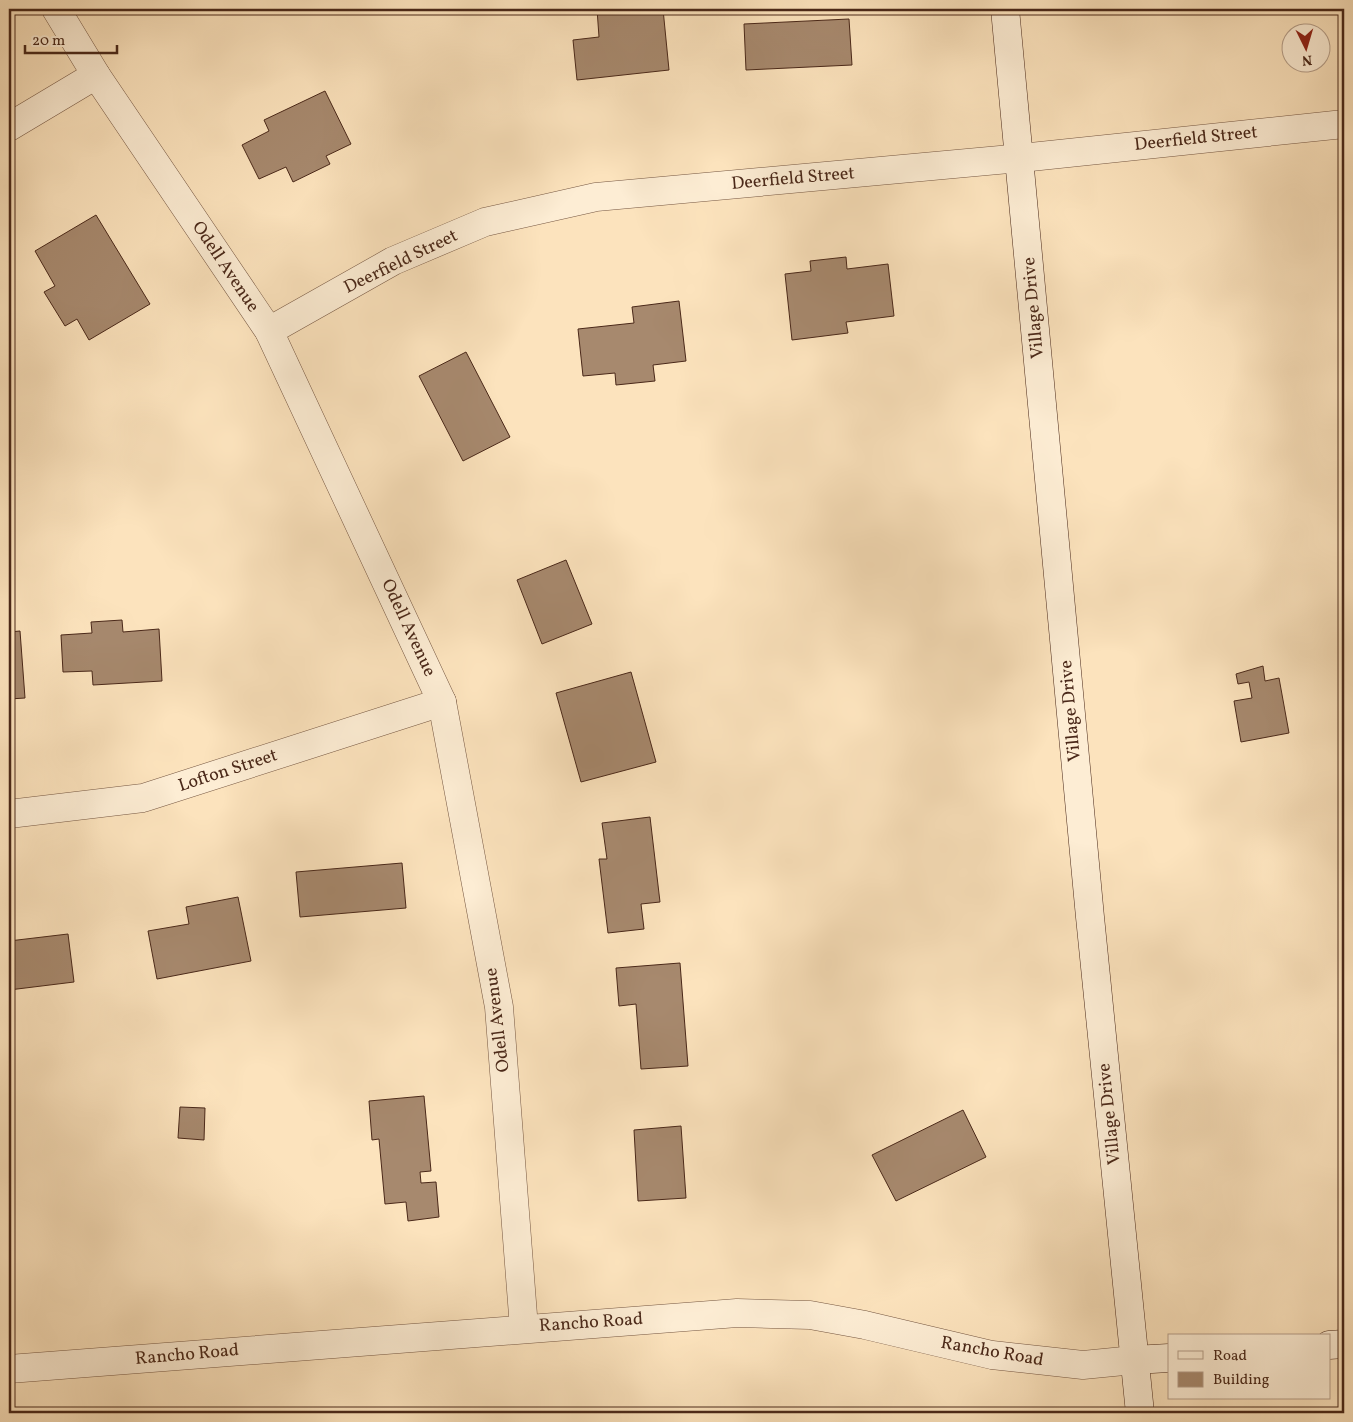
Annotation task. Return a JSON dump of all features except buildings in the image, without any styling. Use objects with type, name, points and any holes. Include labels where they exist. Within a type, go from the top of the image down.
[{"type":"street","name":"Odell Avenue","points":[[56,9],[96,75],[269,331],[442,702],[499,1007],[524,1328]]},
{"type":"street","name":"Village Drive","points":[[1005,9],[1090,917],[1140,1413]]},
{"type":"street","points":[[9,127],[96,75]]},
{"type":"street","name":"Deerfield Street","points":[[269,331],[393,261],[485,222],[596,196],[1020,158],[1344,124]]},
{"type":"street","name":"Lofton Street","points":[[9,814],[143,798],[442,702]]},
{"type":"street","name":"Rancho Road","points":[[9,1369],[737,1313],[810,1316],[865,1326],[992,1355],[1083,1365],[1168,1358]]},
{"type":"street","points":[[1330,1345],[1344,1344]]}]
